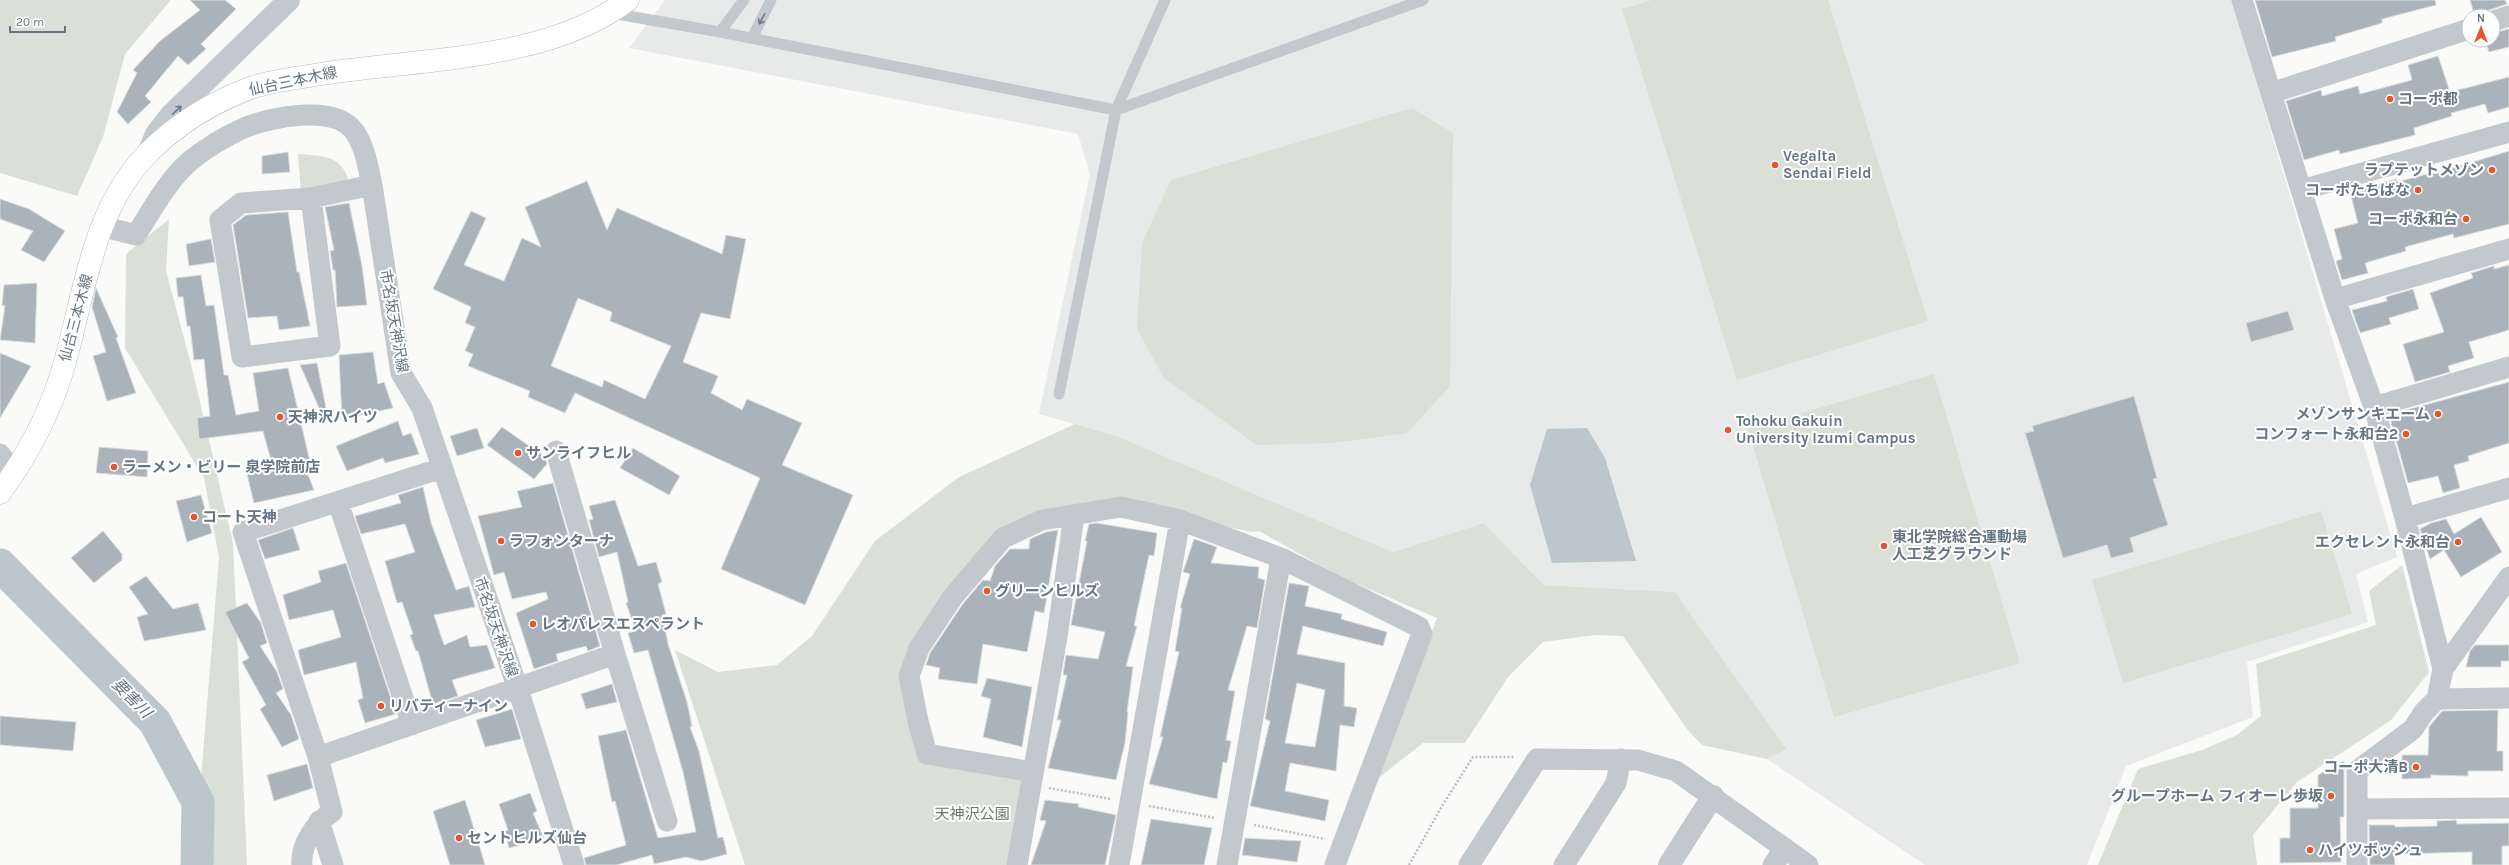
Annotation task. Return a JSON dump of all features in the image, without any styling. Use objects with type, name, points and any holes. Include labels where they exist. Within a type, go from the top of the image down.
[{"type":"main road","name":"仙台三本木線","points":[[0,493],[29,450],[52,399],[64,364],[82,290],[102,226],[119,190],[148,154],[186,121],[227,98],[256,87],[293,78],[366,66],[469,56],[512,48],[562,36],[619,6]]},
{"type":"street","points":[[148,154],[156,134],[170,116],[289,0]]},
{"type":"street","points":[[2242,0],[2335,299],[2374,407],[2405,518],[2443,669],[2438,699],[2424,712],[2414,729],[2357,772],[2358,865]]},
{"type":"street","points":[[2271,93],[2461,32]]},
{"type":"street","points":[[227,98],[226,72],[228,61]]},
{"type":"street","name":"市名坂天神沢線","points":[[102,226],[136,235],[171,181],[189,162],[211,145],[245,128],[285,117],[318,115],[338,119],[353,130],[366,156],[372,185],[400,373],[422,408],[518,689],[574,865]]},
{"type":"street","points":[[2301,190],[2509,132]]},
{"type":"street","points":[[311,198],[330,346],[242,357],[220,220],[241,203],[311,198],[372,185]]},
{"type":"street","points":[[2335,299],[2509,249]]},
{"type":"street","points":[[2374,407],[2509,367]]},
{"type":"street","points":[[556,451],[615,654],[667,821]]},
{"type":"street","points":[[0,454],[14,474]]},
{"type":"street","points":[[302,865],[301,854],[319,821],[332,812],[318,757],[243,532],[442,468]]},
{"type":"street","points":[[2405,518],[2509,488]]},
{"type":"street","points":[[338,502],[412,725]]},
{"type":"street","points":[[1032,779],[927,754],[918,721],[909,676],[919,648],[952,598],[1004,538],[1042,520],[1121,507],[1180,520],[1281,558],[1419,627],[1422,634],[1342,842],[1335,865]]},
{"type":"street","points":[[1017,865],[1057,637],[1074,515]]},
{"type":"street","points":[[1120,865],[1180,520]]},
{"type":"street","points":[[1227,865],[1281,558]]},
{"type":"street","points":[[2443,669],[2506,586]]},
{"type":"street","points":[[318,757],[518,689],[615,654]]},
{"type":"street","points":[[2438,699],[2509,698]]},
{"type":"street","points":[[1469,865],[1537,759],[1638,760],[1676,771],[1808,865]]},
{"type":"street","points":[[1564,865],[1616,784],[1621,760]]},
{"type":"street","points":[[1669,865],[1713,796]]},
{"type":"street","points":[[2357,809],[2509,808]]},
{"type":"street","points":[[319,821],[333,865]]},
{"type":"street","points":[[1773,865],[1785,848]]},
{"type":"lane","points":[[720,32],[744,0]]},
{"type":"lane","points":[[752,38],[771,0]]},
{"type":"lane","points":[[1059,394],[1116,110],[1165,0]]},
{"type":"lane","points":[[619,6],[720,32],[1116,110],[1423,0]]},
{"type":"path","points":[[1409,865],[1438,812],[1473,757],[1527,757],[1537,759]]},
{"type":"path","points":[[1032,779],[1131,803],[1342,842]]},
{"type":"shaded area","name":"Tohoku Gakuin University Izumi Campus","points":[[665,0],[2232,0],[2397,557],[2356,574],[2368,622],[2247,662],[2253,717],[2126,766],[2087,865],[1925,865],[1767,759],[1785,748],[1675,592],[1544,585],[1484,523],[1393,552],[1116,436],[1039,414],[1090,174],[1078,134],[629,48]]},
{"type":"shaded area","points":[[1587,428],[1605,458],[1636,561],[1552,563],[1530,485],[1547,429]]},
{"type":"green space","points":[[0,0],[171,0],[125,54],[103,137],[77,196],[0,173]]},
{"type":"green space","name":"Vegalta Sendai Field","points":[[1652,0],[1828,0],[1928,321],[1737,380],[1622,9]]},
{"type":"green space","points":[[1412,108],[1453,133],[1450,386],[1407,433],[1333,443],[1257,445],[1164,378],[1137,329],[1142,243],[1171,180]]},
{"type":"green space","points":[[298,154],[316,155],[337,162],[346,174],[349,183],[301,193]]},
{"type":"green space","points":[[169,219],[166,271],[192,368],[233,543],[247,865],[194,865],[219,557],[204,478],[125,348],[126,254]]},
{"type":"green space","name":"東北学院総合運動場 人工芝グラウンド","points":[[1934,374],[2020,663],[1834,717],[1748,429]]},
{"type":"green space","name":"天神沢公園","points":[[1075,424],[1116,436],[1393,552],[1484,523],[1544,585],[1675,592],[1786,749],[1767,759],[1702,745],[1687,729],[1623,636],[1595,635],[1543,642],[1508,677],[1465,743],[1423,743],[1377,779],[1437,618],[1343,578],[1259,531],[1253,532],[1121,507],[1003,538],[909,676],[927,754],[1033,772],[1017,865],[745,865],[675,650],[718,672],[777,665],[812,636],[875,541],[959,477]]},
{"type":"green space","points":[[2321,511],[2352,614],[2123,683],[2092,580]]},
{"type":"green space","points":[[2402,565],[2429,672],[2391,720],[2297,782],[2253,835],[2257,865],[2098,865],[2138,769],[2202,750],[2237,735],[2261,716],[2256,664],[2376,625],[2369,591]]},
{"type":"building","points":[[190,0],[225,0],[236,9],[201,44],[206,49],[188,65],[178,56],[145,96],[151,102],[128,124],[117,112],[137,73],[133,70],[160,41],[200,10]]},
{"type":"building","points":[[2255,0],[2435,0],[2436,5],[2382,19],[2382,23],[2335,37],[2336,41],[2272,57]]},
{"type":"building","points":[[2470,0],[2505,0],[2507,4],[2495,8],[2472,8]]},
{"type":"building","points":[[2509,29],[2509,47],[2489,52],[2488,48],[2501,48],[2501,31]]},
{"type":"building","points":[[2438,56],[2450,92],[2509,77],[2509,107],[2488,113],[2485,104],[2451,113],[2452,116],[2414,128],[2415,135],[2340,154],[2339,150],[2304,160],[2286,101],[2321,90],[2322,96],[2358,86],[2360,94],[2412,80],[2408,65]]},
{"type":"building","points":[[2509,151],[2509,224],[2454,238],[2453,234],[2405,247],[2406,251],[2365,263],[2368,273],[2342,280],[2336,261],[2342,259],[2334,229],[2358,223],[2350,192],[2396,179],[2397,182],[2427,174],[2427,176]]},
{"type":"building","points":[[288,152],[290,172],[262,174],[262,156]]},
{"type":"building","points":[[587,181],[607,230],[617,208],[722,254],[726,235],[746,239],[730,319],[701,313],[683,362],[718,376],[711,393],[742,410],[747,399],[802,423],[782,465],[853,495],[805,605],[721,569],[760,478],[575,393],[565,413],[528,397],[530,391],[468,366],[473,354],[465,351],[475,327],[465,323],[471,307],[433,289],[471,211],[486,218],[464,265],[504,281],[522,238],[541,247],[525,207]],"holes":[[[578,298],[612,312],[610,321],[671,346],[645,399],[604,380],[602,387],[551,366]]]},
{"type":"building","points":[[0,199],[29,209],[65,231],[44,262],[21,250],[33,231],[0,219]]},
{"type":"building","points":[[349,203],[362,266],[367,305],[337,307],[335,270],[333,270],[330,251],[334,250],[325,207]]},
{"type":"building","points":[[288,212],[297,272],[299,272],[310,326],[279,330],[277,316],[248,318],[233,225],[246,215]]},
{"type":"building","points":[[211,239],[215,262],[189,266],[186,244]]},
{"type":"building","points":[[2509,265],[2509,330],[2469,342],[2474,358],[2448,366],[2450,372],[2415,382],[2403,344],[2444,332],[2430,293],[2473,278],[2471,273],[2494,266],[2494,269]]},
{"type":"building","points":[[201,275],[206,306],[214,305],[224,375],[228,375],[236,415],[259,411],[253,373],[288,368],[311,466],[305,467],[314,490],[254,503],[247,474],[273,468],[263,431],[199,439],[197,418],[210,416],[204,359],[194,360],[190,326],[187,326],[183,297],[178,297],[176,278]]},
{"type":"building","points":[[37,283],[35,343],[0,340],[5,306],[2,305],[4,285]]},
{"type":"building","points":[[96,288],[118,337],[116,338],[136,393],[107,401],[93,356],[106,352],[92,307]]},
{"type":"building","points":[[2413,289],[2419,309],[2389,318],[2391,324],[2360,333],[2352,310],[2387,301],[2386,297]]},
{"type":"building","points":[[2288,311],[2294,330],[2251,342],[2246,323]]},
{"type":"building","points":[[373,352],[378,384],[384,382],[393,408],[342,419],[339,355]]},
{"type":"building","points":[[0,353],[31,366],[0,418]]},
{"type":"building","points":[[317,363],[326,408],[320,410],[300,365]]},
{"type":"building","points":[[2509,382],[2509,443],[2468,456],[2469,461],[2454,465],[2460,488],[2443,493],[2438,476],[2408,483],[2390,418],[2400,415],[2399,412]]},
{"type":"building","points":[[2134,396],[2157,478],[2153,479],[2168,525],[2130,538],[2134,552],[2111,558],[2107,545],[2063,558],[2025,433],[2034,431],[2032,426]]},
{"type":"building","points":[[398,421],[403,436],[411,433],[419,454],[385,463],[383,458],[347,471],[336,446]]},
{"type":"building","name":"サンライフヒル","points":[[502,427],[545,457],[547,464],[534,479],[487,445]]},
{"type":"building","points":[[477,428],[484,448],[457,456],[450,436]]},
{"type":"building","points":[[99,447],[148,451],[147,477],[96,473]]},
{"type":"building","points":[[633,448],[680,476],[669,495],[620,468]]},
{"type":"building","points":[[553,483],[600,646],[588,651],[586,646],[556,654],[558,661],[534,669],[516,613],[548,599],[546,592],[512,599],[504,572],[494,575],[478,516],[522,507],[517,491]]},
{"type":"building","points":[[423,487],[431,523],[456,590],[469,586],[475,607],[434,615],[444,645],[467,635],[470,647],[487,645],[495,668],[452,680],[458,696],[433,704],[418,651],[416,651],[410,635],[413,634],[402,602],[397,603],[385,561],[415,552],[405,524],[361,534],[355,516],[401,503],[398,495]]},
{"type":"building","name":"コート天神","points":[[201,495],[212,533],[187,542],[176,501]]},
{"type":"building","points":[[615,500],[638,566],[656,562],[662,582],[658,584],[666,614],[662,615],[668,644],[687,702],[692,726],[690,727],[699,751],[718,838],[723,837],[727,854],[702,861],[686,857],[654,864],[652,855],[616,865],[586,865],[584,858],[626,845],[615,801],[612,802],[598,736],[626,730],[658,838],[696,832],[683,772],[648,650],[634,653],[628,633],[636,631],[626,603],[628,602],[617,552],[599,557],[589,520],[593,519],[589,506]]},
{"type":"building","name":"エクセレント永和台","points":[[2481,517],[2502,552],[2461,577],[2444,550],[2430,559],[2420,529],[2431,523],[2446,519],[2454,534]]},
{"type":"building","points":[[1096,523],[1157,533],[1154,556],[1149,555],[1134,626],[1137,626],[1126,666],[1133,667],[1127,712],[1125,743],[1116,780],[1048,768],[1061,720],[1057,720],[1067,675],[1063,675],[1066,655],[1098,659],[1105,632],[1071,625],[1089,524]]},
{"type":"building","points":[[293,528],[300,550],[265,559],[258,540]]},
{"type":"building","points":[[1058,530],[1044,613],[1035,611],[1027,652],[983,644],[977,684],[938,679],[940,668],[926,665],[930,653],[962,605],[983,580],[990,581],[995,566],[1010,549],[1029,549],[1030,539],[1046,532]]},
{"type":"building","points":[[103,531],[122,554],[122,560],[94,583],[71,558]]},
{"type":"building","points":[[1194,539],[1217,547],[1211,563],[1259,567],[1258,578],[1265,580],[1257,628],[1247,626],[1228,690],[1235,691],[1226,740],[1231,741],[1227,763],[1223,762],[1217,799],[1149,784],[1163,737],[1160,737],[1179,652],[1175,651],[1182,608],[1180,608],[1190,574],[1183,572]]},
{"type":"building","points":[[346,563],[396,714],[365,723],[358,700],[363,698],[356,662],[304,675],[298,650],[341,637],[333,610],[289,620],[283,595],[321,582],[318,571]]},
{"type":"building","points":[[146,576],[173,609],[198,603],[206,630],[144,641],[137,617],[148,614],[129,587]]},
{"type":"building","points":[[1289,583],[1309,586],[1305,606],[1342,614],[1341,619],[1387,632],[1383,646],[1303,626],[1297,654],[1345,663],[1344,706],[1357,708],[1354,727],[1340,725],[1336,771],[1290,763],[1285,791],[1329,800],[1325,821],[1250,806],[1270,721],[1265,719]],"holes":[[[1297,683],[1325,690],[1315,747],[1285,743]]]},
{"type":"building","points":[[247,603],[261,623],[267,643],[260,646],[277,672],[283,689],[276,693],[291,715],[299,739],[282,747],[260,709],[266,705],[242,662],[249,658],[225,612]]},
{"type":"building","points":[[2475,645],[2509,645],[2509,661],[2501,661],[2501,667],[2466,667],[2470,651]]},
{"type":"building","points":[[987,678],[1032,687],[1022,747],[983,737],[991,699],[981,696]]},
{"type":"building","points":[[612,684],[617,702],[586,709],[581,694]]},
{"type":"building","points":[[512,709],[521,739],[485,747],[476,720]]},
{"type":"building","points":[[2498,710],[2497,751],[2503,751],[2503,771],[2468,771],[2468,776],[2431,775],[2431,778],[2402,779],[2402,755],[2428,755],[2429,727],[2442,711]]},
{"type":"building","points":[[0,716],[76,722],[73,751],[0,745]]},
{"type":"building","points":[[2344,761],[2344,817],[2340,817],[2341,862],[2280,863],[2280,838],[2290,838],[2290,808],[2318,808],[2318,775]]},
{"type":"building","points":[[307,764],[313,788],[274,801],[267,775]]},
{"type":"building","points":[[530,793],[537,811],[533,813],[544,839],[509,848],[505,831],[508,830],[499,804]]},
{"type":"building","name":"セントヒルズ仙台","points":[[465,800],[485,865],[450,865],[433,811]]},
{"type":"building","points":[[1045,800],[1079,804],[1078,807],[1116,815],[1105,865],[1031,865],[1046,821],[1040,820]]},
{"type":"building","points":[[1151,819],[1212,828],[1204,865],[1141,865]]},
{"type":"building","points":[[2456,820],[2457,824],[2509,823],[2509,846],[2502,846],[2502,865],[2472,865],[2472,852],[2394,854],[2395,865],[2370,865],[2369,825],[2395,825],[2395,827],[2437,826],[2437,821]]},
{"type":"building","points":[[1245,838],[1301,841],[1297,862],[1242,855]]},
{"type":"waterway","name":"要害川","points":[[0,565],[155,722],[198,802],[197,865]]},
{"type":"place","name":"コーポ都","points":[[2390,99]]},
{"type":"place","name":"Vegalta Sendai Field","points":[[1775,165]]},
{"type":"place","name":"ラプテットメゾン","points":[[2492,170]]},
{"type":"place","name":"コーポたちばな","points":[[2418,190]]},
{"type":"place","name":"コーポ永和台","points":[[2466,219]]},
{"type":"place","name":"メゾンサンキエーム","points":[[2438,414]]},
{"type":"place","name":"天神沢ハイツ","points":[[280,417]]},
{"type":"place","name":"Tohoku Gakuin University Izumi Campus","points":[[1728,430]]},
{"type":"place","name":"コンフォート永和台2","points":[[2406,434]]},
{"type":"place","name":"サンライフヒル","points":[[518,453]]},
{"type":"place","name":"ラーメン・ビリー 泉学院前店","points":[[114,467]]},
{"type":"place","name":"コート天神","points":[[194,517]]},
{"type":"place","name":"ラフォンターナ","points":[[501,541]]},
{"type":"place","name":"エクセレント永和台","points":[[2458,542]]},
{"type":"place","name":"東北学院総合運動場 人工芝グラウンド","points":[[1884,546]]},
{"type":"place","name":"グリーンヒルズ","points":[[987,591]]},
{"type":"place","name":"レオパレスエスペラント","points":[[533,624]]},
{"type":"place","name":"リバティーナイン","points":[[381,706]]},
{"type":"place","name":"コーポ大清B","points":[[2416,767]]},
{"type":"place","name":"グループホーム フィオーレ歩坂","points":[[2331,796]]},
{"type":"place","name":"セントヒルズ仙台","points":[[459,838]]},
{"type":"place","name":"ハイツボッシュ","points":[[2310,850]]}]
